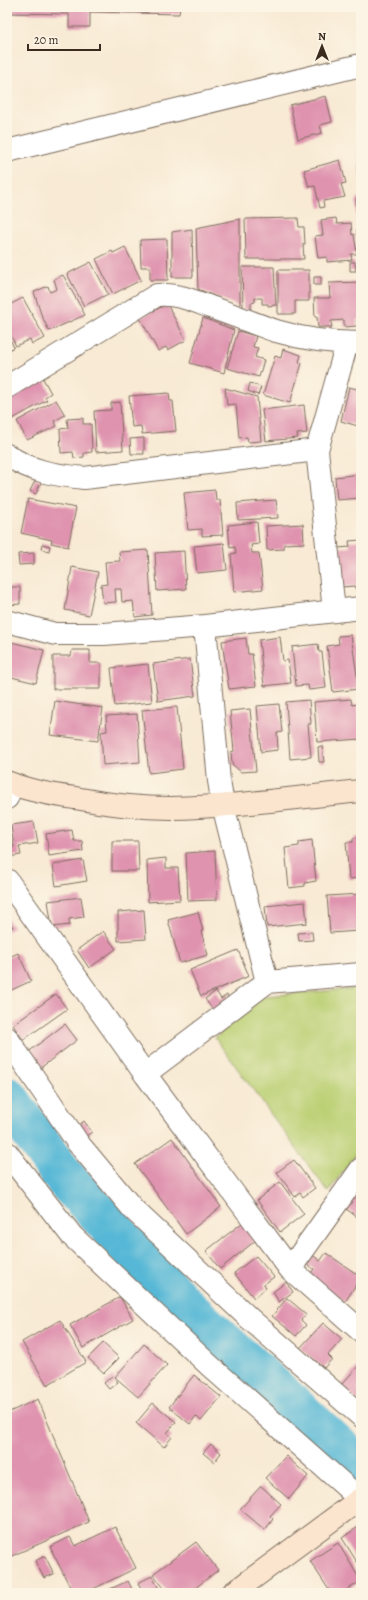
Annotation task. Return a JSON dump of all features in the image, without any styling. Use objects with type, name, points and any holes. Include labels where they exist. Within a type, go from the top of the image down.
[{"type":"street","points":[[7,151],[361,65]]},
{"type":"street","points":[[7,387],[157,295],[169,294],[186,298],[277,331],[302,337],[354,343],[317,450],[334,611]]},
{"type":"street","points":[[7,455],[20,464],[52,475],[84,478],[317,450]]},
{"type":"street","points":[[7,621],[55,634],[104,634],[205,626],[361,608]]},
{"type":"street","points":[[205,626],[219,781],[223,805],[267,982]]},
{"type":"street","points":[[9,788],[102,803],[171,808],[223,805],[361,791]]},
{"type":"street","points":[[7,880],[145,1074],[290,1269],[361,1331]]},
{"type":"street","points":[[145,1074],[267,982],[361,974]]},
{"type":"street","points":[[7,1038],[78,1143],[133,1208],[250,1319],[361,1416]]},
{"type":"street","points":[[7,1153],[72,1236],[210,1366],[361,1499],[233,1593]]},
{"type":"street","points":[[290,1269],[361,1169]]},
{"type":"green space","points":[[361,988],[361,1147],[328,1192],[215,1038],[265,996]]},
{"type":"building","points":[[7,7],[180,7],[179,14],[90,12],[90,27],[69,27],[69,14],[7,13]]},
{"type":"building","points":[[326,96],[332,122],[320,125],[322,133],[298,139],[290,105]]},
{"type":"building","points":[[358,144],[361,144],[360,180]]},
{"type":"building","points":[[340,160],[346,183],[341,184],[345,197],[323,201],[324,207],[320,208],[315,186],[309,187],[304,170]]},
{"type":"building","points":[[356,198],[361,198],[361,238],[357,238]]},
{"type":"building","points":[[298,218],[299,227],[304,227],[304,259],[246,259],[245,219]]},
{"type":"building","points":[[336,218],[337,224],[351,223],[352,235],[354,234],[357,254],[351,254],[352,260],[327,262],[327,257],[318,258],[315,236],[323,235],[321,220]]},
{"type":"building","points":[[240,219],[240,307],[198,289],[196,228]]},
{"type":"building","points":[[192,229],[193,277],[172,277],[172,232]]},
{"type":"building","points":[[167,239],[168,280],[150,280],[150,267],[141,267],[140,240]]},
{"type":"building","points":[[125,247],[141,280],[113,294],[96,259],[112,251],[113,253]]},
{"type":"building","points":[[91,262],[108,294],[84,306],[67,274]]},
{"type":"building","points":[[350,262],[355,262],[356,271],[350,271]]},
{"type":"building","points":[[242,267],[274,267],[276,305],[268,306],[268,304],[262,304],[262,298],[255,298],[255,302],[251,303],[251,309],[243,309]]},
{"type":"building","points":[[278,270],[309,270],[309,301],[295,301],[295,314],[278,314]]},
{"type":"building","points":[[63,275],[85,315],[49,331],[41,314],[34,292],[48,286],[50,292],[57,289],[54,279]]},
{"type":"building","points":[[314,277],[321,277],[321,285],[314,285]]},
{"type":"building","points":[[361,282],[361,319],[357,320],[357,326],[344,327],[344,320],[331,321],[332,327],[318,327],[317,317],[315,317],[314,298],[330,298],[329,283]]},
{"type":"building","points":[[23,298],[45,338],[32,344],[30,339],[16,346],[7,328],[7,306]]},
{"type":"building","points":[[167,304],[186,340],[168,350],[166,347],[158,351],[140,318]]},
{"type":"building","points":[[203,318],[234,330],[224,373],[190,363]]},
{"type":"building","points":[[238,331],[256,336],[253,347],[258,348],[255,357],[264,360],[259,377],[227,368]]},
{"type":"building","points":[[7,335],[14,347],[7,351]]},
{"type":"building","points":[[283,349],[301,355],[299,362],[302,363],[290,403],[263,395],[275,356],[281,358]]},
{"type":"building","points":[[41,375],[51,393],[45,397],[47,400],[7,422],[7,390]]},
{"type":"building","points":[[250,383],[261,387],[258,395],[248,391]]},
{"type":"building","points":[[349,387],[361,390],[361,427],[341,421]]},
{"type":"building","points":[[225,388],[257,397],[261,441],[248,442],[247,437],[239,438],[236,404],[227,405]]},
{"type":"building","points":[[169,393],[170,401],[173,401],[176,431],[142,434],[141,426],[132,427],[129,396]]},
{"type":"building","points":[[56,400],[65,415],[54,421],[57,426],[27,440],[17,421]]},
{"type":"building","points":[[120,402],[123,450],[96,452],[94,411],[111,410],[111,403]]},
{"type":"building","points":[[304,405],[307,433],[297,434],[298,438],[266,441],[262,410]]},
{"type":"building","points":[[83,418],[83,424],[91,424],[92,452],[84,453],[84,457],[74,458],[73,452],[61,453],[60,429],[68,428],[67,419]]},
{"type":"building","points":[[144,438],[144,454],[131,454],[130,439]]},
{"type":"building","points":[[361,474],[361,498],[337,500],[335,477]]},
{"type":"building","points":[[36,479],[41,482],[36,494],[30,491]]},
{"type":"building","points":[[215,490],[216,500],[220,500],[223,535],[202,536],[202,529],[188,530],[184,493]]},
{"type":"building","points":[[28,499],[76,508],[68,547],[51,543],[52,540],[21,533]]},
{"type":"building","points":[[276,500],[278,518],[238,520],[237,503]]},
{"type":"building","points":[[257,522],[259,544],[251,545],[252,553],[259,553],[263,589],[234,592],[231,554],[236,553],[235,547],[230,548],[228,525]]},
{"type":"building","points":[[303,524],[304,543],[284,544],[284,549],[267,550],[266,526]]},
{"type":"building","points":[[361,540],[361,590],[356,590],[355,586],[342,587],[338,548],[350,547],[349,541]]},
{"type":"building","points":[[224,543],[227,570],[197,573],[194,546]]},
{"type":"building","points":[[42,544],[50,546],[49,551],[41,549]]},
{"type":"building","points":[[148,550],[152,615],[135,617],[133,601],[122,602],[121,589],[115,589],[116,602],[103,603],[101,585],[107,584],[105,562],[120,561],[119,552]]},
{"type":"building","points":[[184,551],[186,589],[157,591],[155,553]]},
{"type":"building","points":[[34,553],[34,564],[19,565],[18,554]]},
{"type":"building","points":[[72,567],[98,572],[89,615],[65,610]]},
{"type":"building","points":[[7,587],[20,587],[20,604],[7,605]]},
{"type":"building","points":[[351,635],[359,689],[333,692],[327,646],[339,644],[338,636]]},
{"type":"building","points":[[280,637],[283,661],[288,660],[291,683],[264,686],[259,640]]},
{"type":"building","points":[[246,638],[248,654],[252,654],[256,686],[229,689],[222,641]]},
{"type":"building","points":[[7,641],[44,650],[36,683],[7,676]]},
{"type":"building","points":[[318,644],[319,652],[322,652],[326,688],[309,690],[308,685],[296,686],[292,647]]},
{"type":"building","points":[[72,650],[90,650],[90,663],[101,663],[101,689],[53,689],[53,656],[71,656]]},
{"type":"building","points":[[190,659],[195,696],[158,701],[153,664]]},
{"type":"building","points":[[148,664],[152,702],[115,706],[111,668]]},
{"type":"building","points":[[351,699],[352,705],[358,704],[361,739],[317,742],[314,702]]},
{"type":"building","points":[[309,700],[311,724],[308,724],[311,757],[290,759],[286,702]]},
{"type":"building","points":[[55,701],[103,708],[98,741],[50,735]]},
{"type":"building","points":[[279,704],[282,732],[277,733],[278,750],[261,752],[257,706]]},
{"type":"building","points":[[177,707],[183,769],[149,773],[142,710]]},
{"type":"building","points":[[250,709],[256,771],[241,772],[232,764],[231,752],[234,751],[230,711]]},
{"type":"building","points":[[137,714],[140,762],[103,765],[101,732],[107,731],[106,716]]},
{"type":"building","points":[[322,746],[324,762],[319,762],[318,747]]},
{"type":"building","points":[[34,822],[38,843],[19,846],[21,855],[7,857],[7,848],[14,847],[11,825]]},
{"type":"building","points":[[72,830],[74,841],[82,841],[83,851],[49,856],[46,834]]},
{"type":"building","points":[[361,837],[361,878],[349,879],[346,842],[353,842],[353,838]]},
{"type":"building","points":[[312,840],[316,881],[305,883],[305,886],[289,888],[285,848],[299,846],[299,842]]},
{"type":"building","points":[[112,841],[138,841],[139,871],[112,871]]},
{"type":"building","points":[[215,851],[217,900],[188,901],[186,853]]},
{"type":"building","points":[[166,858],[166,868],[178,868],[180,900],[148,902],[147,860]]},
{"type":"building","points":[[83,860],[87,881],[56,886],[53,865]]},
{"type":"building","points":[[361,894],[361,923],[359,923],[359,931],[330,933],[327,896]]},
{"type":"building","points":[[81,897],[84,917],[69,919],[70,925],[52,927],[48,901]]},
{"type":"building","points":[[305,902],[307,923],[267,927],[265,906]]},
{"type":"building","points":[[144,910],[146,939],[118,941],[118,912]]},
{"type":"building","points":[[198,912],[203,931],[201,931],[208,955],[180,963],[168,920]]},
{"type":"building","points":[[7,918],[13,927],[7,932]]},
{"type":"building","points":[[103,931],[116,949],[89,968],[77,950]]},
{"type":"building","points":[[312,932],[313,940],[299,941],[298,933]]},
{"type":"building","points":[[238,950],[249,976],[201,996],[190,970]]},
{"type":"building","points":[[18,953],[31,981],[7,992],[7,958]]},
{"type":"building","points":[[216,991],[221,999],[227,995],[229,999],[213,1010],[205,999]]},
{"type":"building","points":[[56,994],[67,1009],[23,1040],[13,1025]]},
{"type":"building","points":[[65,1024],[77,1040],[39,1069],[27,1053]]},
{"type":"building","points":[[84,1121],[92,1132],[86,1136],[79,1125]]},
{"type":"building","points":[[172,1138],[221,1207],[186,1234],[135,1164]]},
{"type":"building","points":[[294,1160],[315,1188],[303,1197],[300,1193],[295,1197],[277,1172]]},
{"type":"building","points":[[280,1182],[304,1214],[280,1232],[257,1200]]},
{"type":"building","points":[[356,1192],[361,1196],[361,1220],[345,1208]]},
{"type":"building","points":[[242,1223],[255,1241],[220,1269],[206,1251]]},
{"type":"building","points":[[309,1252],[320,1261],[326,1253],[361,1277],[345,1302],[308,1277],[314,1269],[302,1261]]},
{"type":"building","points":[[256,1256],[274,1277],[264,1284],[266,1288],[254,1298],[234,1273]]},
{"type":"building","points":[[286,1282],[293,1292],[279,1302],[273,1292]]},
{"type":"building","points":[[120,1297],[133,1319],[83,1348],[70,1325]]},
{"type":"building","points":[[287,1298],[306,1314],[301,1320],[306,1325],[296,1336],[272,1316]]},
{"type":"building","points":[[60,1320],[86,1362],[47,1385],[22,1342]]},
{"type":"building","points":[[323,1323],[342,1339],[328,1355],[332,1359],[324,1368],[300,1348]]},
{"type":"building","points":[[103,1343],[119,1358],[104,1373],[88,1358]]},
{"type":"building","points":[[144,1344],[167,1365],[138,1397],[115,1377]]},
{"type":"building","points":[[361,1363],[361,1397],[358,1401],[341,1385]]},
{"type":"building","points":[[194,1375],[221,1397],[201,1421],[196,1416],[190,1424],[169,1407]]},
{"type":"building","points":[[112,1376],[118,1382],[109,1389],[104,1383]]},
{"type":"building","points":[[38,1399],[89,1522],[7,1558],[7,1413]]},
{"type":"building","points":[[153,1403],[176,1422],[167,1433],[172,1437],[164,1447],[136,1423]]},
{"type":"building","points":[[211,1444],[221,1453],[214,1462],[203,1453]]},
{"type":"building","points":[[286,1456],[308,1476],[289,1499],[265,1478]]},
{"type":"building","points":[[261,1486],[281,1504],[270,1516],[273,1519],[265,1530],[240,1509]]},
{"type":"building","points":[[361,1525],[361,1560],[357,1562],[342,1538]]},
{"type":"building","points":[[115,1527],[136,1568],[85,1593],[73,1593],[50,1547],[70,1537],[75,1546]]},
{"type":"building","points":[[196,1542],[218,1570],[189,1593],[168,1593],[153,1574]]},
{"type":"building","points":[[338,1543],[361,1581],[342,1593],[331,1593],[310,1561]]},
{"type":"building","points":[[45,1556],[54,1574],[44,1578],[35,1561]]},
{"type":"building","points":[[152,1576],[161,1593],[144,1593],[138,1583]]},
{"type":"building","points":[[128,1581],[134,1593],[101,1593]]},
{"type":"waterway","points":[[7,1098],[64,1177],[187,1309],[361,1468]]}]
